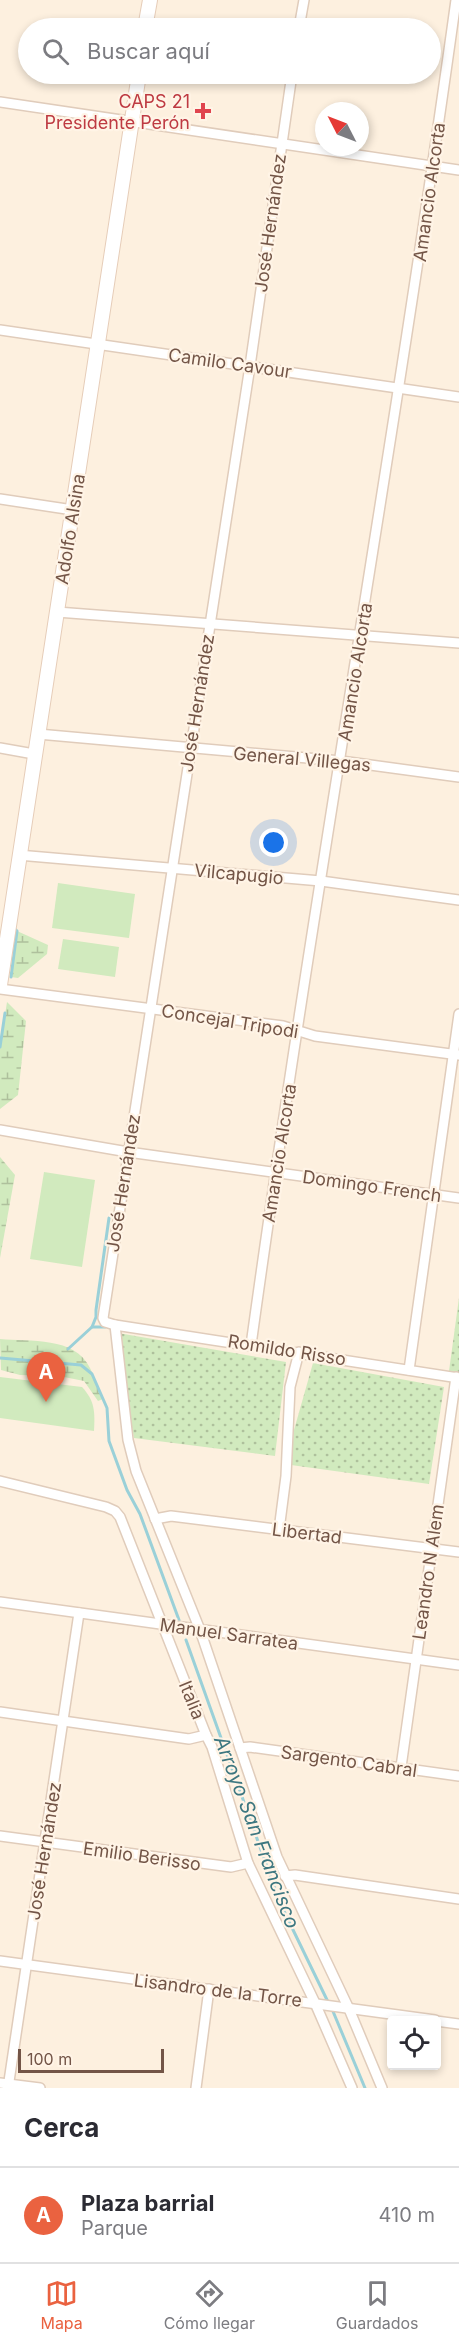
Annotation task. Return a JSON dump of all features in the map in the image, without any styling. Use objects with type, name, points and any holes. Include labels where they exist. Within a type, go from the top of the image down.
[{"type":"street","points":[[147,18],[150,0]]},
{"type":"street","points":[[301,18],[304,0]]},
{"type":"street","name":"Amancio Alcorta","points":[[251,1345],[275,1173],[433,166],[456,0]]},
{"type":"street","name":"Adolfo Alsina","points":[[0,987],[18,855],[137,84]]},
{"type":"street","name":"José Hernández","points":[[115,1325],[105,1322],[102,1311],[250,366],[291,84]]},
{"type":"street","points":[[0,102],[459,170]]},
{"type":"street","name":"Camilo Cavour","points":[[0,330],[459,397]]},
{"type":"street","points":[[0,499],[73,510]]},
{"type":"street","points":[[57,612],[459,643]]},
{"type":"street","name":"General Villegas","points":[[38,734],[341,761],[459,777]]},
{"type":"street","points":[[0,748],[34,754]]},
{"type":"street","name":"Vilcapugio","points":[[18,855],[321,881],[459,900]]},
{"type":"street","name":"Concejal Tripodi","points":[[0,987],[283,1026],[315,1036],[456,1055]]},
{"type":"street","points":[[409,1370],[433,1195],[456,1055],[459,1014]]},
{"type":"street","name":"Domingo French","points":[[0,1131],[128,1152],[459,1198]]},
{"type":"street","name":"Romildo Risso","points":[[115,1325],[458,1377]]},
{"type":"street","name":"Italia","points":[[115,1325],[114,1338],[131,1456],[197,1629],[285,1876],[382,2088]]},
{"type":"street","points":[[279,1530],[286,1476],[290,1387],[299,1352]]},
{"type":"street","name":"Leandro N Alem","points":[[401,1767],[431,1548],[458,1377]]},
{"type":"street","name":"Italia","points":[[0,1481],[106,1507],[115,1511],[120,1517],[212,1746],[248,1863],[319,2004],[352,2088]]},
{"type":"street","name":"Libertad","points":[[155,1519],[171,1516],[459,1552]]},
{"type":"street","name":"Manuel Sarratea","points":[[0,1602],[459,1665]]},
{"type":"street","name":"José Hernández","points":[[5,2085],[27,1965],[79,1613]]},
{"type":"street","points":[[0,1712],[189,1739],[206,1735]]},
{"type":"street","name":"Sargento Cabral","points":[[240,1748],[250,1747],[459,1776]]},
{"type":"street","name":"Emilio Berisso","points":[[0,1836],[231,1867],[248,1863]]},
{"type":"street","points":[[285,1876],[295,1875],[459,1899]]},
{"type":"street","name":"Lisandro de la Torre","points":[[0,1961],[401,2016]]},
{"type":"street","points":[[196,2088],[209,1989]]},
{"type":"street","name":"Lisandro de la Torre","points":[[441,2022],[459,2024]]},
{"type":"street","points":[[5,2085],[40,2088]]},
{"type":"green space","points":[[58,883],[135,894],[129,938],[52,928]]},
{"type":"green space","points":[[17,931],[48,945],[47,954],[18,978],[11,977]]},
{"type":"green space","points":[[63,939],[119,947],[115,977],[58,969]]},
{"type":"green space","points":[[7,1002],[26,1021],[18,1095],[0,1109],[0,1047]]},
{"type":"green space","points":[[0,1157],[15,1175],[0,1258]]},
{"type":"green space","points":[[44,1172],[95,1180],[82,1267],[30,1259]]},
{"type":"green space","points":[[459,1298],[459,1373],[449,1371]]},
{"type":"green space","points":[[118,1333],[286,1362],[275,1456],[134,1438],[118,1353],[122,1341]]},
{"type":"green space","points":[[0,1339],[38,1341],[74,1350],[90,1368],[103,1399],[98,1401],[84,1381],[59,1376],[20,1375],[1,1370]]},
{"type":"green space","points":[[313,1363],[444,1387],[429,1484],[291,1465],[294,1430]]},
{"type":"green space","points":[[0,1377],[82,1387],[90,1397],[93,1407],[94,1431],[0,1418]]},
{"type":"waterway","name":"Arroyo San Francisco","points":[[11,977],[17,931],[15,929]]},
{"type":"waterway","name":"Arroyo San Francisco","points":[[0,1047],[5,1013]]},
{"type":"waterway","points":[[92,1327],[96,1317],[109,1218]]},
{"type":"waterway","points":[[68,1349],[92,1327],[105,1327]]},
{"type":"waterway","name":"Arroyo San Francisco","points":[[0,1358],[81,1365],[92,1374],[107,1408],[109,1441],[127,1490],[140,1514],[179,1620]]},
{"type":"waterway","name":"Arroyo San Francisco","points":[[186,1640],[280,1903],[329,2004]]},
{"type":"waterway","name":"Arroyo San Francisco","points":[[332,2009],[365,2088]]},
{"type":"place","name":"CAPS 21 Presidente Perón","points":[[203,111]]},
{"type":"place","name":"Plaza barrial","points":[[46,1402]]}]
